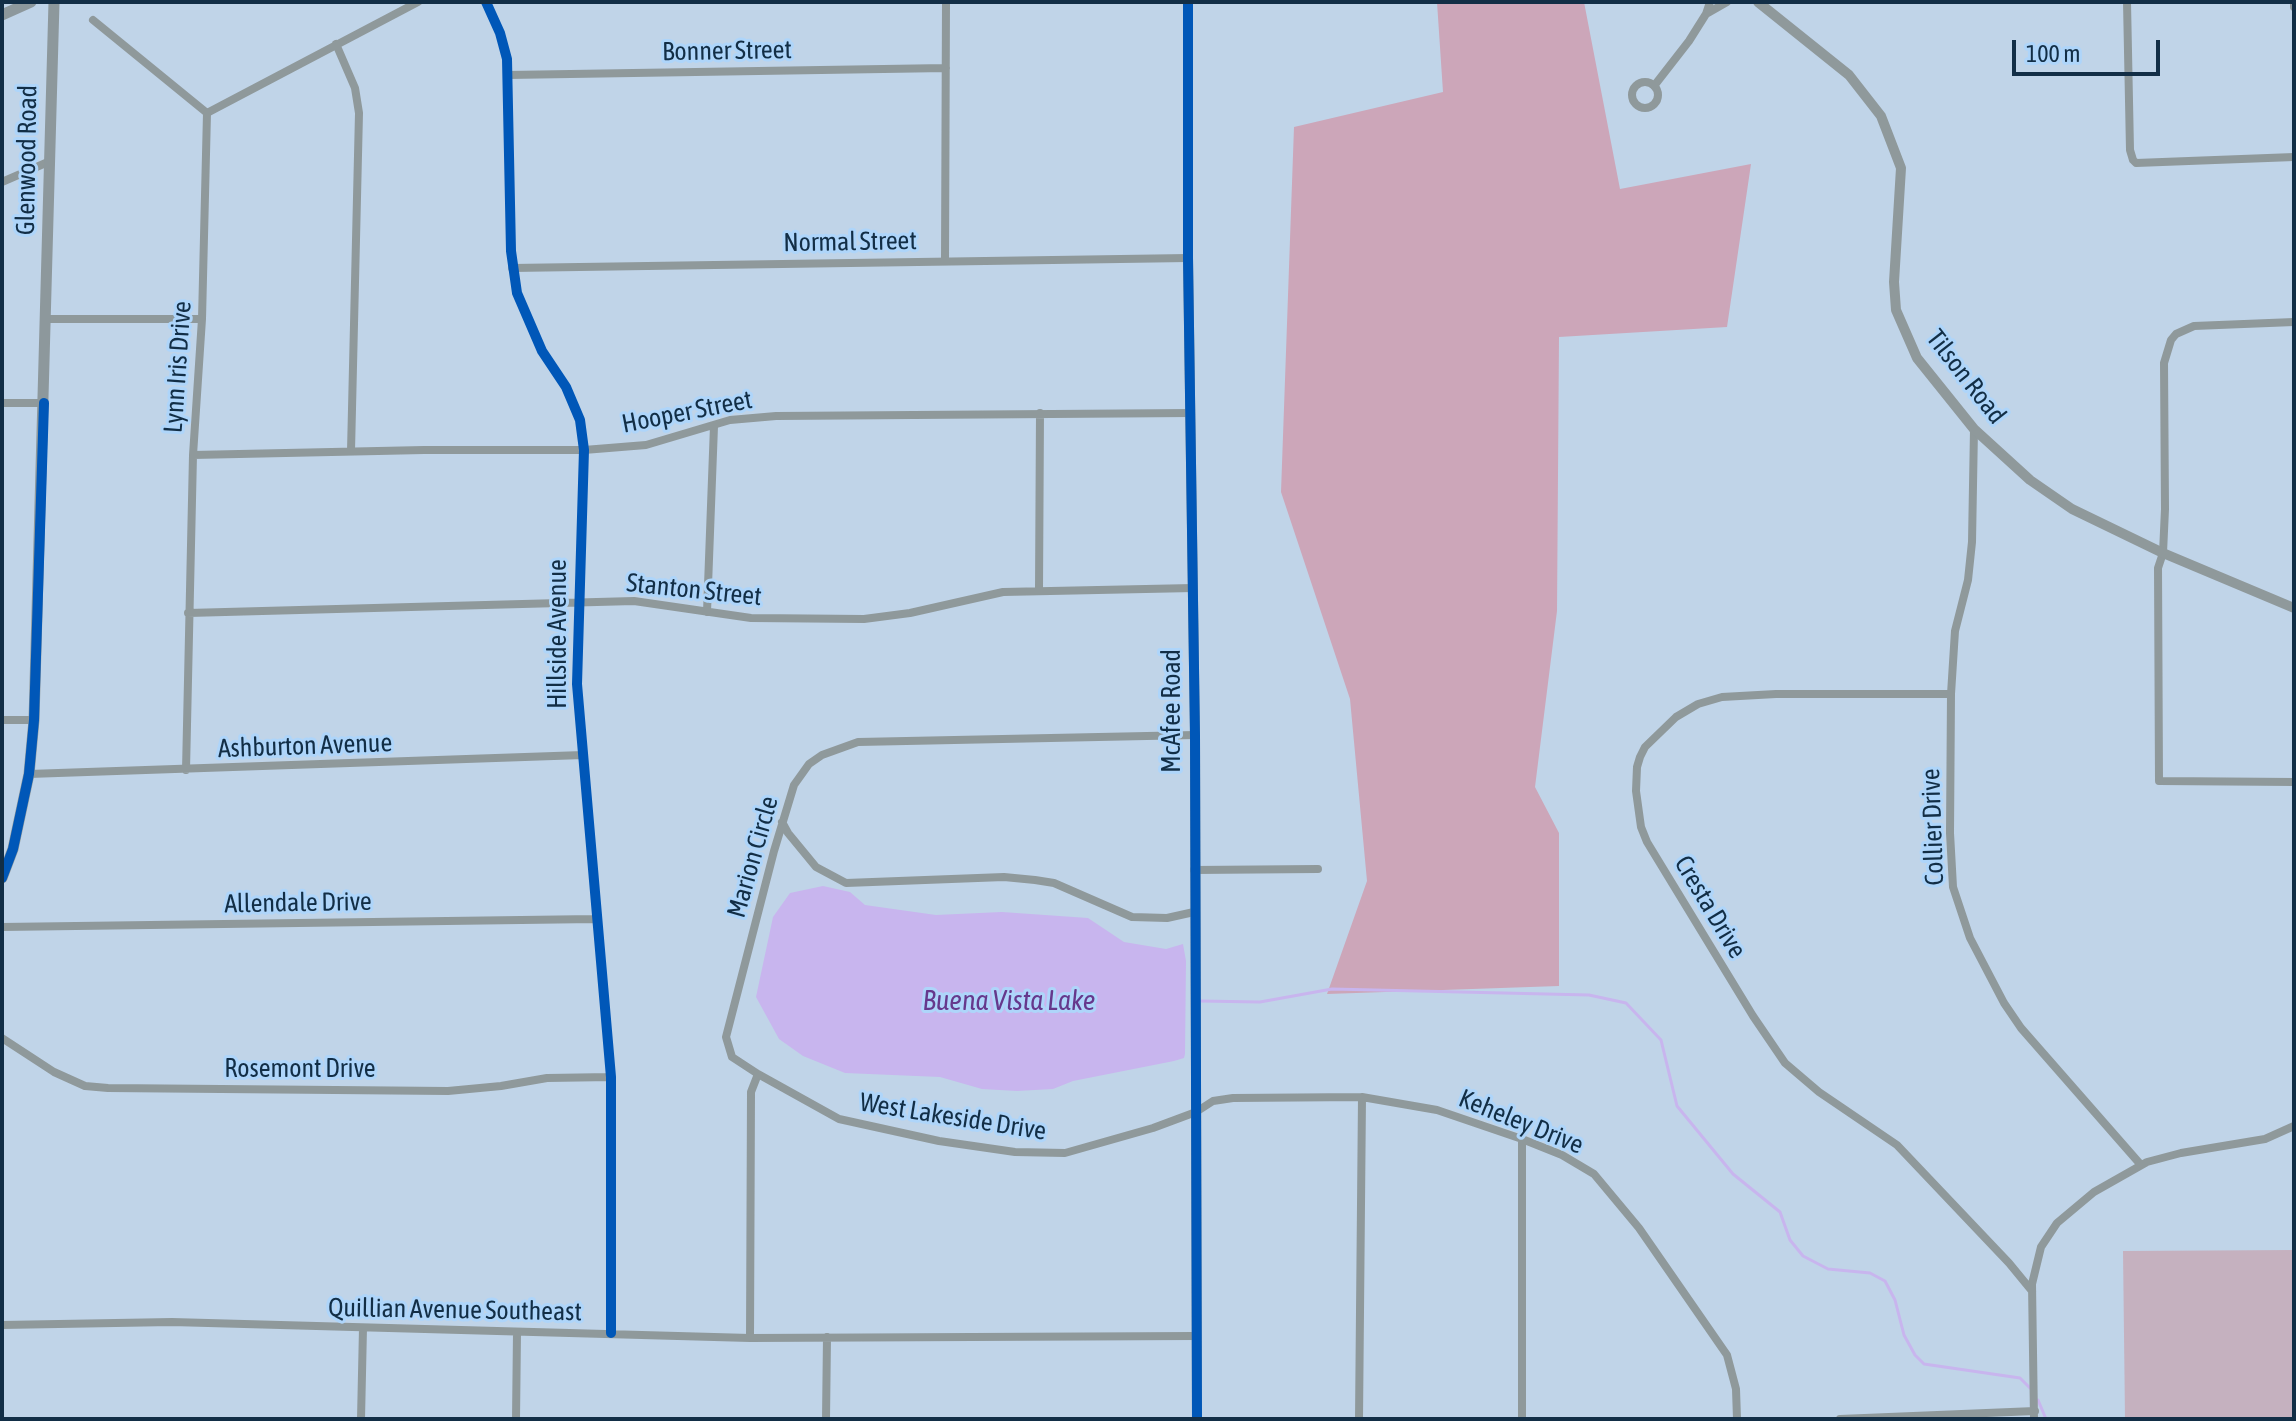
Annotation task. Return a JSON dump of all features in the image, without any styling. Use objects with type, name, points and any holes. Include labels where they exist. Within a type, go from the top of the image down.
[{"type":"main road","points":[[2,15],[31,2]]},
{"type":"main road","name":"Glenwood Road","points":[[2,878],[13,849],[29,774],[34,720],[54,2]]},
{"type":"street","points":[[93,20],[207,113],[418,2]]},
{"type":"street","name":"Hillside Avenue","points":[[486,2],[500,33],[507,59],[512,268],[526,316],[542,351],[566,387],[580,420],[584,450],[577,684],[611,1077],[611,1333]]},
{"type":"street","points":[[945,260],[946,2]]},
{"type":"street","name":"McAfee Road","points":[[1188,2],[1197,1419]]},
{"type":"street","points":[[1654,86],[1706,14],[1710,2]]},
{"type":"street","points":[[1706,14],[1727,2]]},
{"type":"street","name":"Tilson Road","points":[[1758,2],[1849,75],[1881,116],[1901,168],[1894,282],[1896,310],[1917,358],[1974,429],[2030,480],[2072,509],[2163,553],[2294,608]]},
{"type":"street","points":[[2127,2],[2131,156],[2136,163],[2294,157]]},
{"type":"street","points":[[336,44],[355,88],[359,113],[351,451]]},
{"type":"street","name":"Bonner Street","points":[[508,75],[946,68]]},
{"type":"street","name":"Lynn Iris Drive","points":[[186,770],[193,455],[202,319],[207,113]]},
{"type":"street","points":[[2,182],[48,162]]},
{"type":"street","name":"Normal Street","points":[[512,268],[1188,258]]},
{"type":"street","points":[[46,319],[202,319]]},
{"type":"street","points":[[2294,322],[2194,326],[2176,334],[2171,340],[2164,363],[2163,553],[2158,568],[2159,781],[2294,782]]},
{"type":"street","points":[[2,403],[44,403]]},
{"type":"street","points":[[1039,589],[1040,413]]},
{"type":"street","name":"Hooper Street","points":[[193,455],[584,450],[646,445],[740,419],[776,416],[1190,413]]},
{"type":"street","points":[[707,612],[714,426]]},
{"type":"street","name":"Collier Drive","points":[[1974,429],[1972,542],[1968,580],[1955,631],[1951,694],[1951,869],[1961,915],[1983,964],[2021,1028],[2141,1165]]},
{"type":"street","name":"Stanton Street","points":[[188,613],[634,601],[751,618],[864,619],[910,613],[1003,592],[1193,588]]},
{"type":"street","name":"Cresta Drive","points":[[1951,694],[1776,694],[1722,697],[1698,704],[1676,717],[1645,747],[1637,767],[1640,815],[1647,842],[1785,1063],[1819,1092],[1897,1145],[2032,1291]]},
{"type":"street","points":[[2,720],[34,720]]},
{"type":"street","name":"Marion Circle","points":[[758,1074],[732,1057],[726,1037],[782,821],[794,785],[809,764],[834,749],[858,742],[1195,735]]},
{"type":"street","name":"Ashburton Avenue","points":[[29,774],[583,755]]},
{"type":"street","points":[[782,821],[796,844],[816,867],[846,883],[1004,877],[1054,883],[1132,917],[1167,918],[1194,912]]},
{"type":"street","points":[[1194,870],[1318,869]]},
{"type":"street","name":"Allendale Drive","points":[[2,927],[595,919]]},
{"type":"street","name":"Rosemont Drive","points":[[2,1038],[54,1072],[85,1086],[108,1088],[448,1091],[547,1078],[611,1077]]},
{"type":"street","points":[[750,1338],[751,1092],[758,1074]]},
{"type":"street","name":"West Lakeside Drive","points":[[758,1074],[839,1119],[939,1141],[1015,1152],[1065,1153],[1153,1128],[1196,1112]]},
{"type":"street","points":[[1359,1419],[1362,1097]]},
{"type":"street","name":"Keheley Drive","points":[[1196,1112],[1213,1101],[1233,1098],[1362,1097],[1437,1110],[1562,1155],[1594,1174],[1639,1228],[1727,1355],[1736,1389],[1737,1419]]},
{"type":"street","points":[[1840,1419],[2034,1415],[2032,1291],[2041,1247],[2057,1223],[2094,1192],[2141,1165],[2181,1153],[2265,1139],[2294,1126]]},
{"type":"street","points":[[1522,1139],[1522,1419]]},
{"type":"street","name":"Quillian Avenue Southeast","points":[[2,1325],[172,1322],[750,1338],[1195,1336]]},
{"type":"street","points":[[361,1419],[363,1328]]},
{"type":"street","points":[[516,1419],[517,1333]]},
{"type":"street","points":[[826,1419],[827,1337]]},
{"type":"shaded area","points":[[1437,2],[1584,2],[1620,189],[1751,164],[1727,327],[1559,337],[1557,611],[1535,787],[1559,833],[1559,986],[1327,994],[1367,881],[1350,699],[1281,492],[1294,127],[1443,92]]},
{"type":"shaded area","points":[[2294,1250],[2294,1419],[2125,1419],[2123,1251]]},
{"type":"water","name":"Buena Vista Lake","points":[[823,886],[850,892],[865,905],[936,915],[1002,912],[1088,918],[1124,942],[1166,949],[1183,944],[1186,961],[1184,1058],[1073,1081],[1053,1089],[1017,1091],[982,1089],[940,1077],[845,1073],[803,1056],[779,1039],[756,997],[773,917],[790,893]]},
{"type":"waterway","points":[[1200,1001],[1260,1002],[1332,989],[1589,995],[1626,1003],[1661,1040],[1677,1106],[1733,1174],[1780,1212],[1790,1240],[1803,1256],[1828,1269],[1870,1273],[1885,1281],[1895,1300],[1904,1335],[1924,1364],[2020,1378],[2032,1390]]},
{"type":"waterway","points":[[2038,1400],[2046,1419]]},
{"type":"cycle path","points":[[486,2],[500,33],[507,59],[511,251],[517,293],[542,351],[566,387],[580,420],[584,450],[577,684],[611,1077],[611,1333]]},
{"type":"cycle path","points":[[1188,2],[1197,1419]]},
{"type":"cycle path","points":[[2,878],[13,849],[29,774],[34,720],[44,403]]}]
